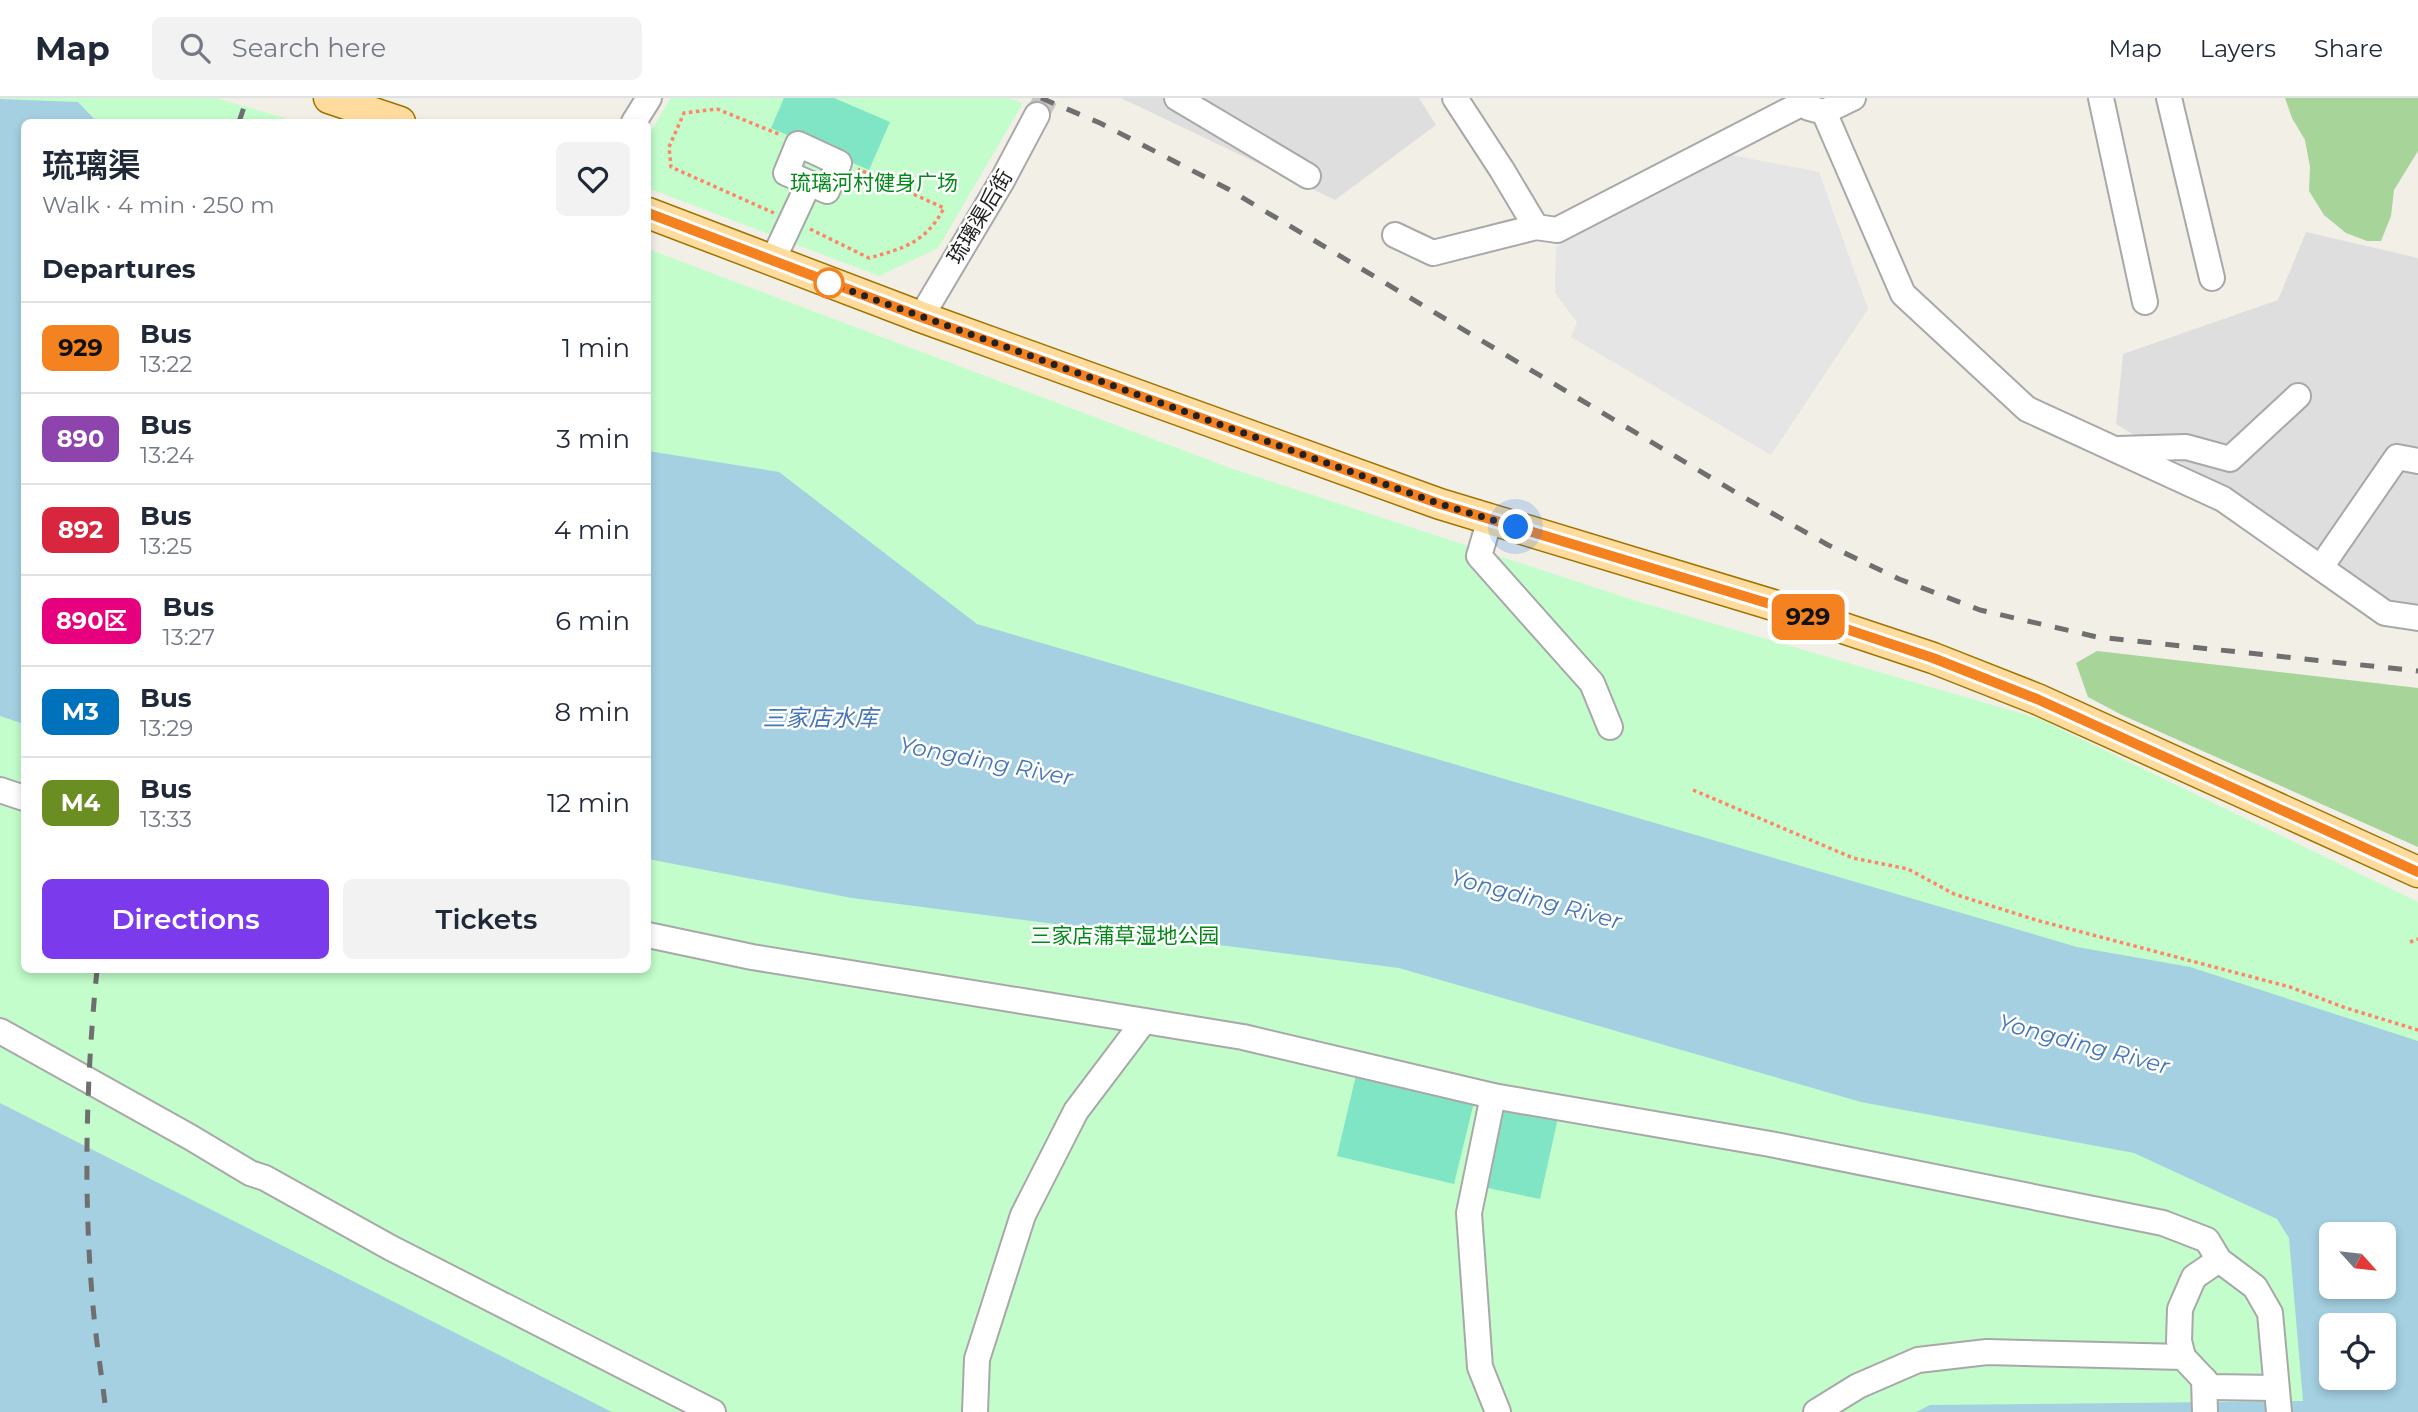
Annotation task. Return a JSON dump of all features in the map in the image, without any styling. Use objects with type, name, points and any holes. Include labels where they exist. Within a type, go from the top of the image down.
[{"type":"main road","points":[[329,98],[391,119]]},
{"type":"main road","points":[[651,214],[921,317],[1427,500],[1783,608],[1933,658],[2037,699],[2418,872]]},
{"type":"street","points":[[636,119],[649,98]]},
{"type":"street","points":[[1177,98],[1308,176]]},
{"type":"street","points":[[1455,98],[1536,227]]},
{"type":"street","points":[[1395,235],[1433,253],[1536,227],[1558,230],[1796,102],[1824,112],[1853,98]]},
{"type":"street","points":[[2101,98],[2145,302]]},
{"type":"street","points":[[2169,98],[2212,278]]},
{"type":"street","points":[[1824,112],[1903,294],[2027,409],[2222,499],[2385,612],[2418,618]]},
{"type":"street","name":"琉璃渠后街","points":[[921,317],[1037,115]]},
{"type":"street","points":[[798,144],[839,163],[827,191],[786,173],[798,144]]},
{"type":"street","points":[[772,262],[809,183]]},
{"type":"street","points":[[2113,449],[2186,447],[2230,459],[2298,396]]},
{"type":"street","points":[[2321,567],[2397,457],[2418,461]]},
{"type":"street","points":[[1490,519],[1479,556],[1592,683],[1610,727]]},
{"type":"street","points":[[0,790],[21,797]]},
{"type":"street","points":[[651,936],[752,957],[1243,1038],[1493,1096],[1770,1144],[2163,1223],[2207,1240],[2219,1260],[2255,1287],[2270,1313],[2277,1400],[2211,1387],[2183,1357],[2179,1341],[2180,1309],[2194,1277],[2219,1260]]},
{"type":"street","points":[[975,1412],[977,1359],[1023,1215],[1076,1111],[1144,1021]]},
{"type":"street","points":[[0,1031],[250,1173],[265,1178],[391,1248],[713,1412]]},
{"type":"street","points":[[1493,1096],[1469,1213],[1480,1367],[1497,1412]]},
{"type":"street","points":[[1816,1412],[1858,1386],[1918,1360],[1987,1352],[2183,1357]]},
{"type":"street","points":[[2204,1379],[2205,1412]]},
{"type":"path","points":[[798,144],[716,108],[684,113],[669,147],[671,167],[869,258],[904,249],[934,227],[944,208],[839,163]]},
{"type":"path","points":[[1693,790],[1853,858],[1908,869],[1954,894],[2036,920],[2290,987],[2346,1009],[2418,1030]]},
{"type":"path","points":[[2410,942],[2418,939]]},
{"type":"shaded area","points":[[1121,98],[1419,98],[1436,125],[1335,200]]},
{"type":"shaded area","points":[[1726,154],[1819,172],[1868,309],[1771,455],[1571,337],[1577,322],[1555,293],[1556,247]]},
{"type":"shaded area","points":[[2306,232],[2418,258],[2418,623],[2233,495],[2116,424],[2123,354],[2278,300]]},
{"type":"green space","name":"三家店蒲草湿地公园","points":[[0,98],[216,98],[288,119],[21,119],[21,973],[651,973],[651,250],[1230,468],[1633,600],[2040,719],[2418,902],[2418,1412],[0,1412]]},
{"type":"green space","name":"琉璃河村健身广场","points":[[671,98],[1008,98],[1023,103],[938,248],[879,276],[651,189],[651,131]]},
{"type":"green space","points":[[784,98],[834,98],[890,122],[869,170],[771,128]]},
{"type":"green space","points":[[2285,98],[2418,98],[2418,151],[2394,190],[2391,216],[2381,241],[2367,241],[2346,233],[2324,215],[2309,191],[2310,167],[2305,140],[2292,118]]},
{"type":"green space","points":[[2097,651],[2418,688],[2418,847],[2122,715],[2088,697],[2076,663]]},
{"type":"green space","points":[[1357,1071],[1475,1098],[1454,1184],[1337,1156]]},
{"type":"green space","points":[[1496,1101],[1559,1113],[1540,1199],[1478,1186]]},
{"type":"water","points":[[0,99],[78,102],[94,119],[21,119],[21,723],[0,716]]},
{"type":"water","name":"三家店水库","points":[[651,451],[779,472],[977,624],[2077,947],[2190,967],[2418,1041],[2418,1412],[1916,1412],[1930,1405],[2303,1401],[2289,1238],[2277,1219],[2134,1153],[1861,1102],[1399,968],[852,898],[651,860]]},
{"type":"water","points":[[0,1103],[612,1412],[0,1412]]},
{"type":"tunnel","points":[[1037,115],[1046,98]]},
{"type":"railway","points":[[240,119],[247,98]]},
{"type":"railway","points":[[1041,98],[1100,123],[1228,189],[1740,495],[1828,545],[1899,579],[1980,610],[2097,637],[2418,671]]},
{"type":"railway","points":[[97,973],[88,1095],[87,1180],[93,1306],[106,1412]]},
{"type":"bus line","name":"929","points":[[651,214],[921,317],[1440,504],[1783,608],[1933,658],[2037,699],[2418,872]]},
{"type":"route","points":[[829,283],[1440,504],[1516,527]]},
{"type":"water label","name":"Yongding River","points":[[986,761]]},
{"type":"water label","name":"Yongding River","points":[[1536,899]]},
{"type":"water label","name":"Yongding River","points":[[2084,1044]]}]
